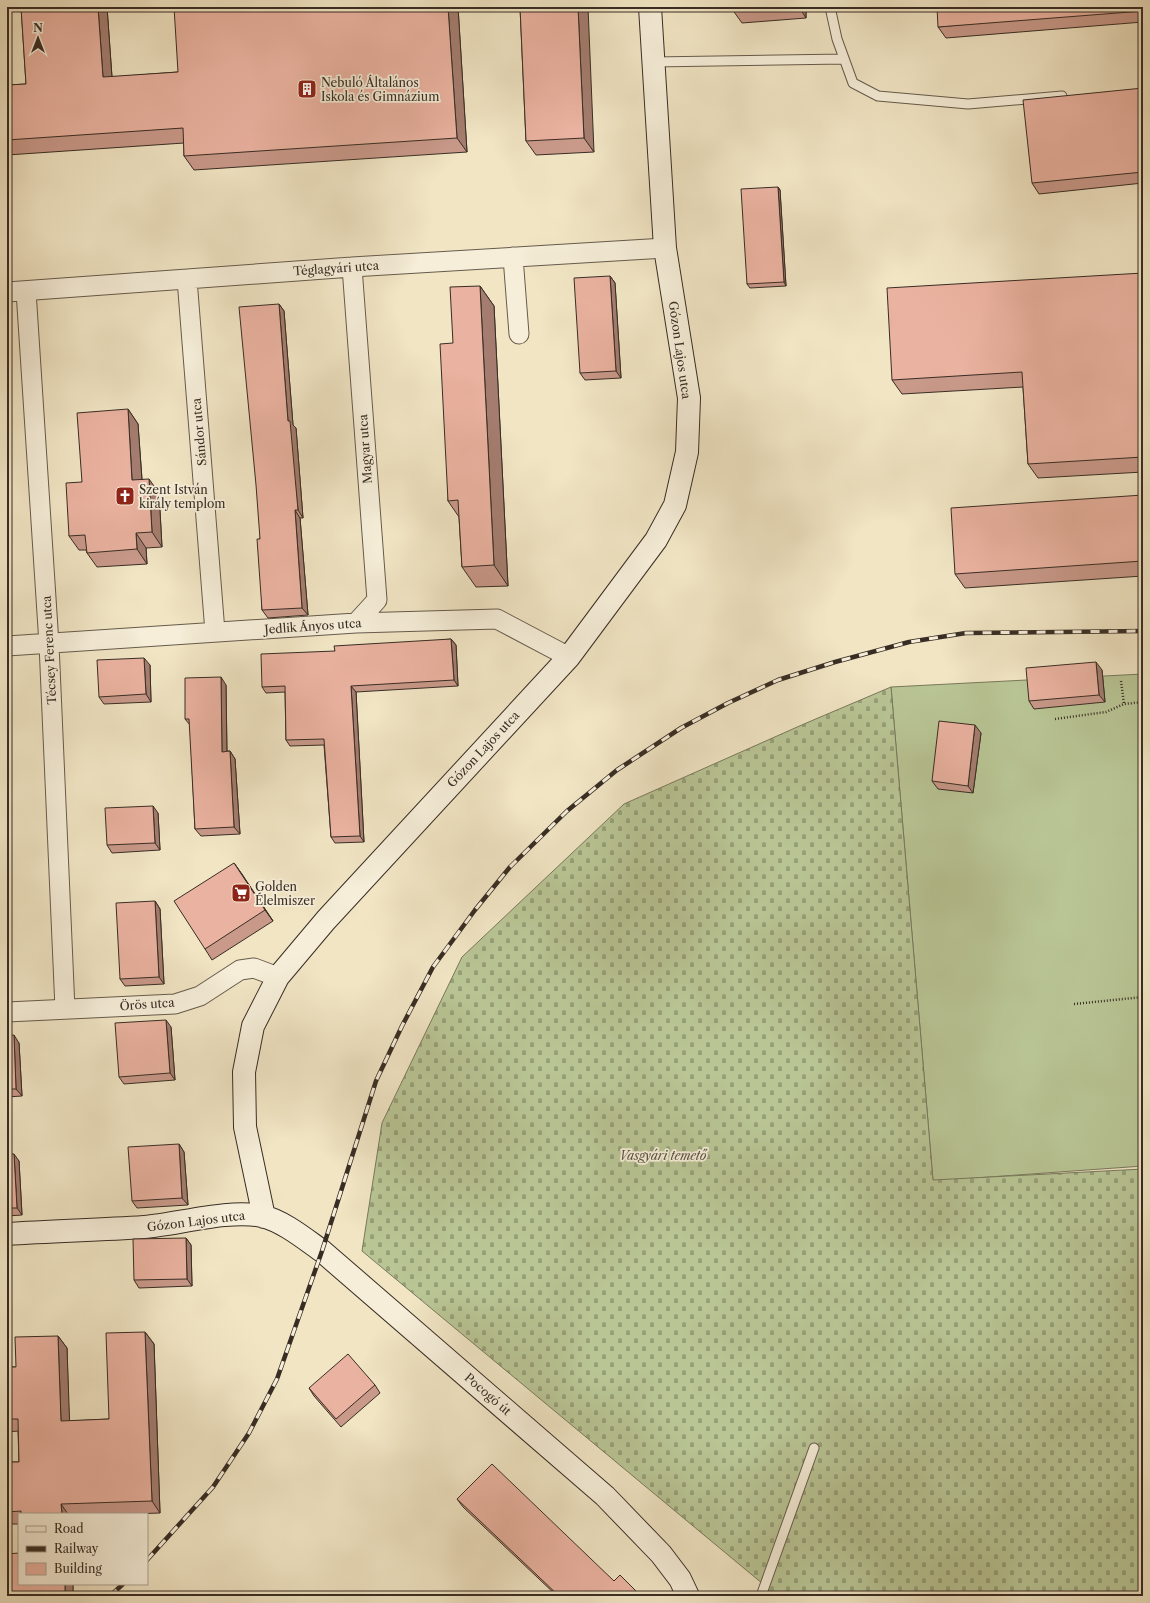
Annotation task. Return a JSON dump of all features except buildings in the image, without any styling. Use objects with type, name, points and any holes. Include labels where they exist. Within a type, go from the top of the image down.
[{"type":"street","name":"Gózon Lajos utca","points":[[7,1234],[145,1227],[223,1215],[248,1214],[264,1217],[245,1127],[244,1072],[253,1026],[278,977],[326,920],[569,656],[656,540],[675,505],[687,452],[689,398],[665,248],[650,7]]},
{"type":"street","name":"Téglagyári utca","points":[[7,292],[352,267],[665,248]]},
{"type":"street","points":[[513,257],[519,334]]},
{"type":"street","name":"Magyar utca","points":[[352,267],[377,600],[356,623]]},
{"type":"street","name":"Sándor utca","points":[[187,279],[215,632]]},
{"type":"street","name":"Técsey Ferenc utca","points":[[26,291],[49,644],[65,1009]]},
{"type":"street","name":"Jedlik Ányos utca","points":[[7,646],[356,623],[497,619],[569,656]]},
{"type":"street","name":"Örös utca","points":[[7,1012],[175,1004],[200,996],[240,970],[254,968],[278,977]]},
{"type":"street","name":"Pocogó út","points":[[264,1217],[293,1230],[322,1251],[605,1496],[662,1554],[680,1579],[688,1596]]},
{"type":"lane","points":[[830,7],[837,39],[853,83],[878,96],[968,104],[1072,95]]},
{"type":"lane","points":[[653,62],[844,59]]},
{"type":"lane","points":[[761,1596],[814,1448]]},
{"type":"path","points":[[1121,681],[1124,704]]},
{"type":"path","points":[[1055,719],[1106,712],[1124,704],[1143,702]]},
{"type":"path","points":[[1074,1004],[1143,997]]},
{"type":"green space","points":[[1143,674],[1143,1166],[933,1181],[891,687]]},
{"type":"green space","name":"Vasgyári temető","points":[[891,687],[933,1180],[1143,1169],[1143,1596],[767,1596],[769,1589],[362,1251],[382,1123],[462,957],[624,804]]},
{"type":"railway","points":[[148,1559],[213,1487],[249,1433],[277,1379],[322,1251],[376,1081],[402,1026],[433,967],[475,910],[510,867],[567,811],[617,770],[681,728],[728,703],[778,680],[835,662],[909,642],[966,633],[1143,631]]},
{"type":"railway","points":[[110,1596],[122,1585]]},
{"type":"place","name":"Nebuló Általános Iskola és Gimnázium","points":[[307,89]]},
{"type":"place","name":"Szent István király templom","points":[[125,496]]},
{"type":"place","name":"Golden Élelmiszer","points":[[241,893]]}]
